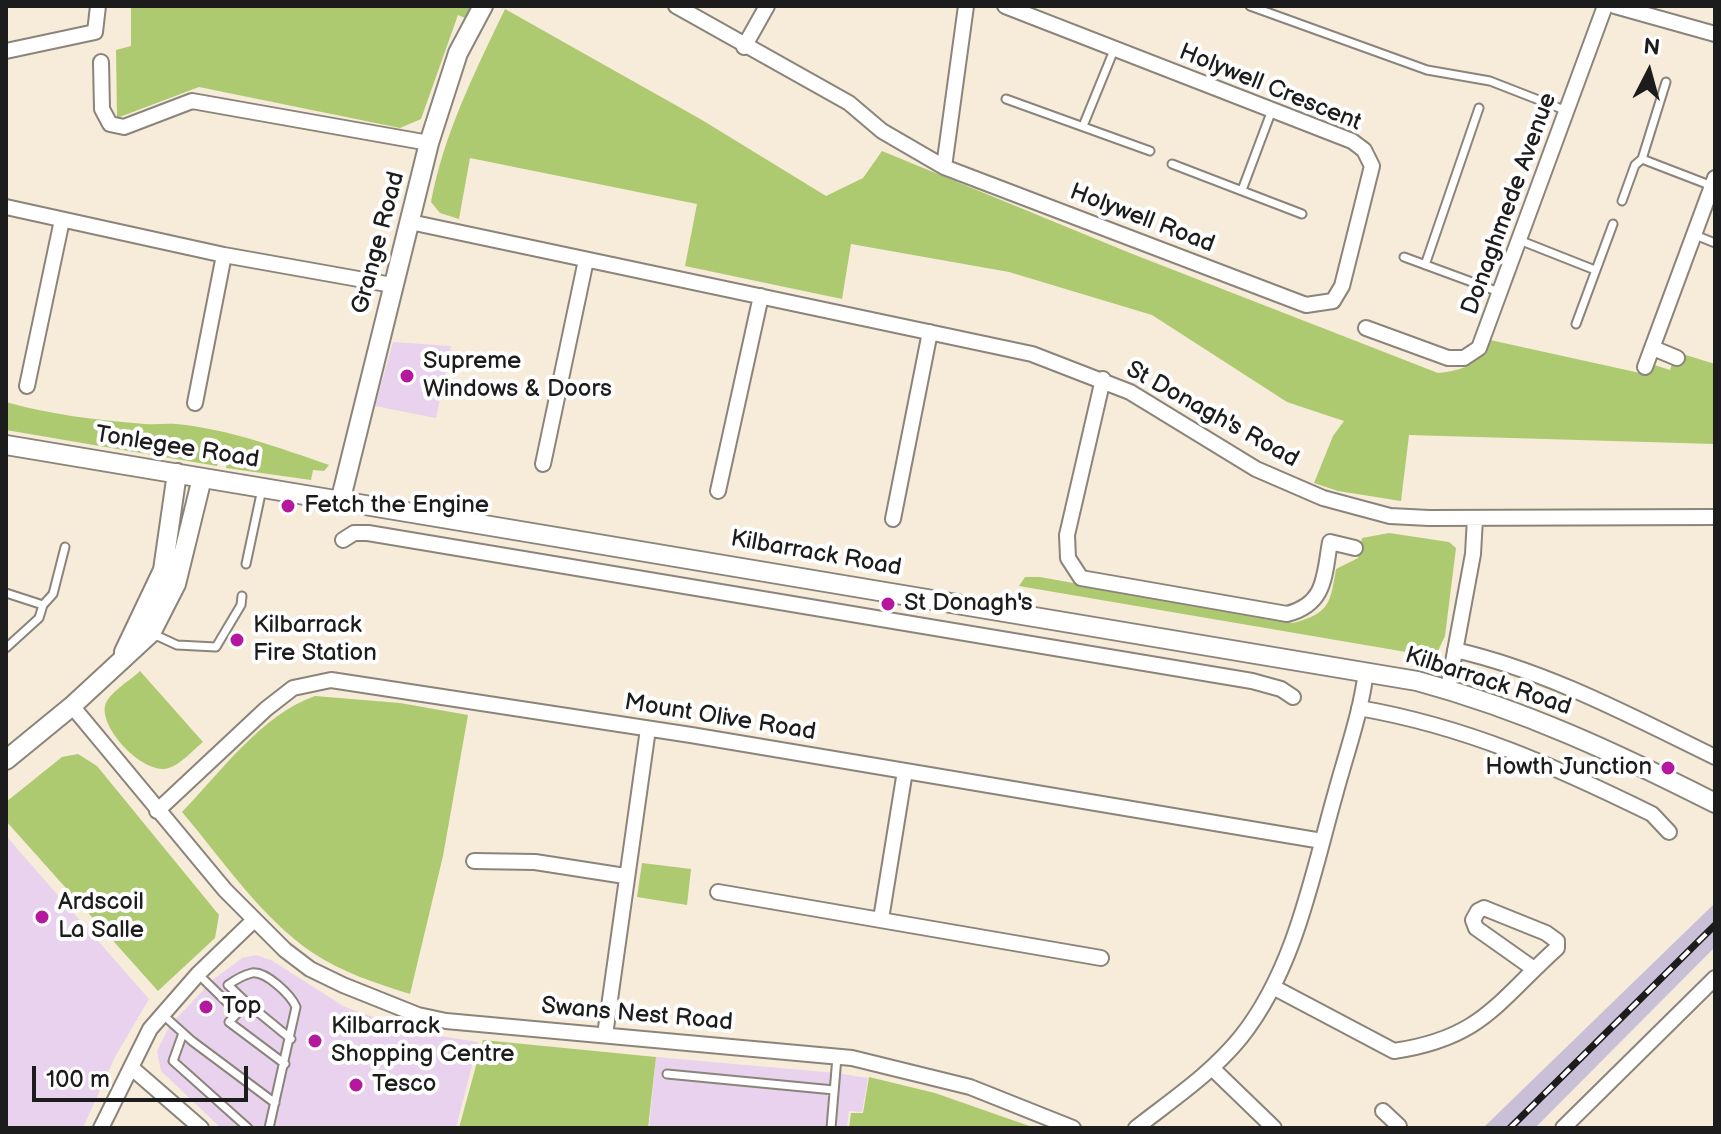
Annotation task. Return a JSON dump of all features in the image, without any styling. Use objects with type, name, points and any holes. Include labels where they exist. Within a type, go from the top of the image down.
[{"type":"main road","name":"Grange Road","points":[[341,498],[429,143],[458,53],[483,6]]},
{"type":"main road","name":"Tonlegee Road","points":[[6,445],[341,498]]},
{"type":"main road","points":[[119,662],[163,570],[177,473]]},
{"type":"main road","points":[[6,760],[72,706],[151,633],[176,584],[202,478]]},
{"type":"main road","name":"Kilbarrack Road","points":[[341,498],[1366,671],[1448,689],[1567,730],[1715,803]]},
{"type":"street","points":[[6,51],[95,32],[98,6]]},
{"type":"street","name":"Holywell Road","points":[[676,6],[744,47],[849,103],[882,131],[944,167],[1306,305],[1326,304]]},
{"type":"street","points":[[744,47],[767,6]]},
{"type":"street","points":[[944,167],[966,6]]},
{"type":"street","name":"Holywell Crescent","points":[[1005,6],[1352,141],[1364,150],[1372,166],[1342,286],[1333,301],[1326,304]]},
{"type":"street","name":"Donaghmede Avenue","points":[[1366,328],[1448,358],[1464,358],[1479,348],[1605,6]]},
{"type":"street","points":[[1615,6],[1715,34]]},
{"type":"street","points":[[101,62],[102,109],[110,124],[124,127],[192,101],[429,143]]},
{"type":"street","points":[[1645,367],[1714,182]]},
{"type":"street","points":[[6,207],[224,255],[392,285]]},
{"type":"street","points":[[27,386],[62,220]]},
{"type":"street","name":"St Donagh's Road","points":[[410,222],[1032,354],[1103,379],[1256,469],[1323,498],[1390,516],[1715,517]]},
{"type":"street","points":[[195,403],[224,255]]},
{"type":"street","points":[[543,464],[586,260]]},
{"type":"street","points":[[718,491],[761,296]]},
{"type":"street","points":[[893,519],[930,332]]},
{"type":"street","points":[[1653,348],[1677,358]]},
{"type":"street","points":[[1103,379],[1067,535],[1068,558],[1081,578],[1287,614],[1301,610],[1320,594],[1330,542],[1355,548]]},
{"type":"street","points":[[1448,689],[1473,554],[1475,518]]},
{"type":"street","points":[[482,552],[486,523]]},
{"type":"street","points":[[343,540],[354,533],[368,533],[1252,681],[1281,689],[1293,697]]},
{"type":"street","points":[[1134,662],[1138,632]]},
{"type":"street","points":[[1455,650],[1510,665],[1608,705],[1715,757]]},
{"type":"street","points":[[1136,1128],[1213,1069],[1256,1016],[1273,987],[1287,955],[1322,841],[1359,708],[1366,671]]},
{"type":"street","name":"Mount Olive Road","points":[[157,811],[266,709],[293,688],[331,680],[380,685],[1322,841]]},
{"type":"street","name":"Swans Nest Road","points":[[72,706],[157,811],[253,921],[310,969],[418,1015],[446,1021],[837,1057],[918,1072],[970,1087],[1073,1128]]},
{"type":"street","points":[[1359,708],[1409,716],[1505,745],[1652,814],[1669,832]]},
{"type":"street","points":[[605,1035],[648,729]]},
{"type":"street","points":[[881,919],[905,771]]},
{"type":"street","points":[[474,861],[535,862],[625,876]]},
{"type":"street","points":[[718,892],[1101,958]]},
{"type":"street","points":[[1273,987],[1394,1051],[1432,1042],[1479,1023],[1511,996],[1557,948],[1557,941],[1522,923],[1484,908],[1478,911],[1473,920],[1476,928],[1534,969]]},
{"type":"street","points":[[101,1128],[133,1069],[150,1029],[198,974],[253,921]]},
{"type":"street","points":[[1563,1128],[1715,978]]},
{"type":"street","points":[[133,1069],[201,1128]]},
{"type":"street","points":[[1213,1069],[1274,1128]]},
{"type":"street","points":[[1383,1111],[1398,1127],[1411,1115]]},
{"type":"lane","points":[[1250,6],[1427,70],[1490,81],[1567,111]]},
{"type":"lane","points":[[1083,126],[1114,50]]},
{"type":"lane","points":[[1622,201],[1635,165],[1642,159],[1666,82]]},
{"type":"lane","points":[[1006,99],[1150,151]]},
{"type":"lane","points":[[1425,265],[1479,108]]},
{"type":"lane","points":[[1242,190],[1272,109]]},
{"type":"lane","points":[[1642,159],[1714,182]]},
{"type":"lane","points":[[1172,164],[1302,214]]},
{"type":"lane","points":[[1576,324],[1613,224]]},
{"type":"lane","points":[[1694,235],[1715,243]]},
{"type":"lane","points":[[1519,240],[1595,270]]},
{"type":"lane","points":[[1404,257],[1501,292]]},
{"type":"lane","points":[[246,564],[263,487]]},
{"type":"lane","points":[[6,648],[39,618],[43,605],[53,594],[65,547]]},
{"type":"lane","points":[[6,593],[43,605]]},
{"type":"lane","points":[[151,633],[177,645],[216,647],[241,605],[242,596]]},
{"type":"lane","points":[[269,1128],[291,1039],[296,1007],[293,998],[261,974],[252,973],[228,985],[291,1039]]},
{"type":"lane","points":[[198,974],[237,1012]]},
{"type":"lane","points":[[247,1003],[229,1022],[285,1064]]},
{"type":"lane","points":[[162,1014],[275,1103]]},
{"type":"lane","points":[[183,1033],[173,1061],[248,1128]]},
{"type":"lane","points":[[831,1128],[837,1057]]},
{"type":"lane","points":[[667,1074],[834,1090]]},
{"type":"shaded area","points":[[393,342],[451,346],[436,418],[375,406]]},
{"type":"shaded area","name":"Ardscoil La Salle","points":[[6,836],[149,999],[115,1057],[83,1128],[14,1128],[6,1125]]},
{"type":"shaded area","points":[[1715,903],[1715,947],[1535,1128],[1483,1128]]},
{"type":"shaded area","name":"Kilbarrack Shopping Centre","points":[[256,955],[271,960],[345,1007],[415,1032],[478,1042],[456,1128],[221,1128],[161,1071],[157,1051],[170,1025],[214,979],[242,958]]},
{"type":"shaded area","points":[[656,1057],[868,1078],[862,1112],[849,1111],[847,1128],[649,1128]]},
{"type":"green space","points":[[131,6],[483,6],[474,22],[458,15],[421,119],[400,128],[199,87],[117,118],[116,50],[131,46]]},
{"type":"green space","points":[[505,9],[702,120],[826,196],[863,178],[882,151],[1130,253],[1438,373],[1470,365],[1490,340],[1640,373],[1651,364],[1670,370],[1676,352],[1715,364],[1715,444],[1409,435],[1401,501],[1338,491],[1314,483],[1333,436],[1344,421],[1287,402],[1152,315],[1009,272],[851,244],[842,299],[685,266],[697,204],[470,158],[459,219],[440,213],[431,202],[444,152],[462,103]]},
{"type":"green space","points":[[6,402],[75,416],[215,430],[329,465],[324,471],[313,470],[311,480],[226,468],[227,455],[219,454],[217,466],[6,430]]},
{"type":"green space","points":[[1389,533],[1449,542],[1456,548],[1445,636],[1437,653],[1418,654],[1019,586],[1025,577],[1040,577],[1293,623],[1314,615],[1326,606],[1336,569],[1358,558],[1362,538]]},
{"type":"green space","points":[[140,671],[203,742],[169,768],[159,769],[136,758],[116,738],[105,716],[105,706],[110,696]]},
{"type":"green space","points":[[315,696],[400,703],[468,715],[443,856],[410,994],[336,966],[294,939],[259,905],[182,812],[259,731],[295,705]]},
{"type":"green space","points":[[78,754],[97,766],[219,915],[215,938],[158,991],[6,821],[6,802],[62,757]]},
{"type":"green space","points":[[642,863],[691,869],[687,905],[637,897]]},
{"type":"green space","points":[[483,1040],[656,1057],[648,1128],[459,1128]]},
{"type":"green space","points":[[869,1077],[935,1093],[1035,1128],[849,1128],[851,1113],[863,1113]]},
{"type":"railway","points":[[1510,1128],[1715,925]]},
{"type":"place","name":"Supreme Windows & Doors","points":[[407,376]]},
{"type":"place","name":"Fetch the Engine","points":[[288,506]]},
{"type":"place","name":"St Donagh's","points":[[888,604]]},
{"type":"place","name":"Kilbarrack Fire Station","points":[[237,640]]},
{"type":"place","name":"Howth Junction","points":[[1668,768]]},
{"type":"place","name":"Ardscoil La Salle","points":[[42,917]]},
{"type":"place","name":"Top","points":[[206,1007]]},
{"type":"place","name":"Kilbarrack Shopping Centre","points":[[315,1041]]},
{"type":"place","name":"Tesco","points":[[356,1085]]}]
